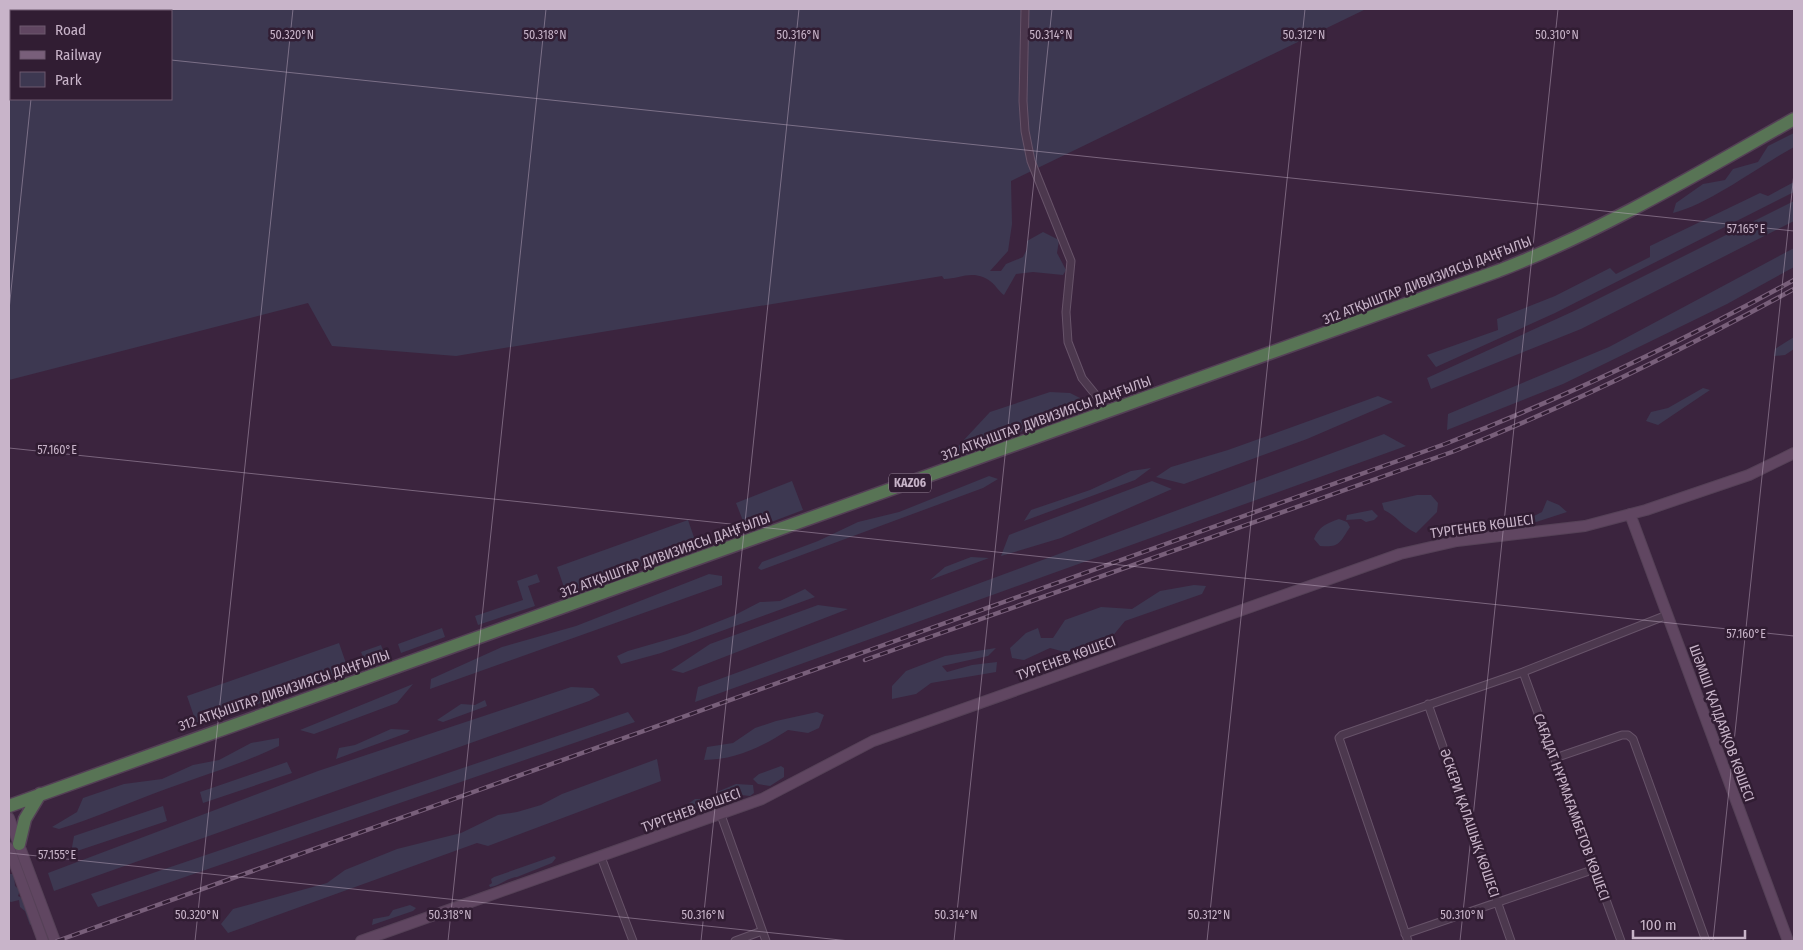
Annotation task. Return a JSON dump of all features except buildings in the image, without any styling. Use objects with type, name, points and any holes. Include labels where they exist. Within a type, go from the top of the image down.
[{"type":"highway","name":"312 АТҚЫШТАР ДИВИЗИЯСЫ ДАҢҒЫЛЫ","points":[[9,806],[1514,265],[1582,235],[1648,202],[1794,120]]},
{"type":"highway","points":[[14,846],[25,819],[40,794]]},
{"type":"main road","name":"ТУРГЕНЕВ КӨШЕСІ","points":[[362,941],[762,799],[873,741],[1400,554],[1457,540],[1585,526],[1630,514],[1749,474],[1794,453]]},
{"type":"main road","name":"ШӘМШІ ҚАЛДАЯҚОВ КӨШЕСІ","points":[[1630,514],[1788,941]]},
{"type":"main road","points":[[9,818],[14,846],[43,941]]},
{"type":"main road","points":[[14,846],[55,941]]},
{"type":"street","points":[[1025,9],[1025,131],[1031,161],[1060,227],[1071,261],[1066,312],[1068,342],[1082,378],[1099,399],[1106,412]]},
{"type":"street","points":[[1595,868],[1406,938],[1339,738],[1342,735],[1428,704],[1523,672],[1667,615]]},
{"type":"street","name":"САҒАДАТ НҰРМАҒАМБЕТОВ КӨШЕСІ","points":[[1523,672],[1621,941]]},
{"type":"street","name":"ӘСКЕРИ ҚАЛАШЫҚ КӨШЕСІ","points":[[1428,704],[1512,941]]},
{"type":"street","points":[[1555,758],[1622,735],[1628,735],[1633,739],[1706,941]]},
{"type":"street","points":[[721,814],[766,941]]},
{"type":"street","points":[[601,857],[632,941]]},
{"type":"street","points":[[735,941],[762,931]]},
{"type":"green space","points":[[9,9],[1366,9],[1011,181],[1012,224],[1008,251],[990,271],[1001,271],[1006,264],[1023,257],[1027,249],[1027,241],[1043,232],[1059,240],[1057,253],[1066,270],[1063,275],[1033,272],[1016,274],[1004,295],[984,277],[972,275],[944,279],[942,276],[456,356],[332,346],[308,303],[9,380]]},
{"type":"green space","points":[[1794,133],[1794,147],[1703,202],[1673,213],[1676,203],[1703,184],[1725,180],[1733,169],[1758,162],[1768,146]]},
{"type":"green space","points":[[1794,182],[1794,192],[1555,313],[1436,367],[1427,355],[1498,330],[1497,319],[1555,296],[1610,268],[1616,274],[1650,257],[1650,246],[1760,193],[1768,196]]},
{"type":"green space","points":[[1794,201],[1794,221],[1581,329],[1431,389],[1427,378],[1574,311]]},
{"type":"green space","points":[[1794,248],[1794,267],[1727,304],[1563,384],[1447,430],[1448,414],[1609,347]]},
{"type":"green space","points":[[1794,337],[1794,349],[1785,355],[1774,356],[1775,349]]},
{"type":"green space","points":[[1703,388],[1710,390],[1658,425],[1646,421],[1651,412],[1668,408]]},
{"type":"green space","points":[[1050,392],[1070,393],[1082,399],[1082,411],[949,456],[990,412]]},
{"type":"green space","points":[[1378,396],[1393,402],[1307,439],[1184,484],[1156,477],[1171,467],[1228,450]]},
{"type":"green space","points":[[1384,434],[1406,446],[695,702],[698,687]]},
{"type":"green space","points":[[1151,468],[1135,480],[1024,521],[1031,510],[1090,490],[1131,471]]},
{"type":"green space","points":[[989,476],[998,479],[983,488],[761,570],[758,568],[762,562],[818,541],[858,522],[899,512]]},
{"type":"green space","points":[[792,481],[803,510],[747,531],[736,503]]},
{"type":"green space","points":[[1152,481],[1172,489],[1061,538],[1001,556],[1009,535]]},
{"type":"green space","points":[[1417,495],[1431,495],[1438,503],[1437,512],[1416,533],[1384,510],[1382,503]]},
{"type":"green space","points":[[1547,500],[1559,505],[1567,512],[1533,523],[1530,518],[1542,512]]},
{"type":"green space","points":[[1372,510],[1378,516],[1374,520],[1366,522],[1361,519],[1346,520],[1347,515]]},
{"type":"green space","points":[[1339,519],[1347,522],[1350,527],[1344,537],[1336,545],[1320,546],[1314,539],[1318,531],[1327,524]]},
{"type":"green space","points":[[688,520],[697,546],[566,593],[557,567]]},
{"type":"green space","points":[[971,557],[989,558],[930,580],[945,567]]},
{"type":"green space","points":[[537,574],[540,582],[528,586],[535,606],[478,625],[475,616],[523,600],[517,581]]},
{"type":"green space","points":[[709,574],[722,576],[722,585],[430,689],[431,679],[502,647],[576,626]]},
{"type":"green space","points":[[1194,585],[1206,586],[1202,594],[1125,621],[1111,638],[1065,652],[1050,648],[1024,660],[1012,658],[1010,648],[1026,633],[1038,628],[1041,638],[1053,638],[1065,620],[1101,607],[1132,609],[1160,591]]},
{"type":"green space","points":[[805,589],[815,597],[661,653],[621,664],[617,656],[687,634],[735,615],[760,602],[780,601]]},
{"type":"green space","points":[[818,605],[848,609],[683,673],[671,670],[710,644]]},
{"type":"green space","points":[[442,628],[445,637],[401,653],[398,644]]},
{"type":"green space","points":[[339,643],[349,672],[197,725],[187,696]]},
{"type":"green space","points":[[381,645],[387,661],[367,668],[361,652]]},
{"type":"green space","points":[[996,648],[988,656],[942,666],[947,672],[972,665],[997,662],[996,672],[931,683],[916,694],[892,699],[892,686],[906,671],[945,656]]},
{"type":"green space","points":[[413,684],[397,703],[314,734],[300,730]]},
{"type":"green space","points":[[571,687],[593,688],[600,695],[589,701],[54,891],[48,873],[318,771]]},
{"type":"green space","points":[[485,700],[487,706],[443,722],[437,720],[461,704],[475,705]]},
{"type":"green space","points":[[628,712],[635,722],[98,907],[91,894]]},
{"type":"green space","points":[[817,712],[824,715],[819,728],[808,733],[788,730],[768,742],[737,755],[704,760],[707,747],[733,743],[755,728],[776,721]]},
{"type":"green space","points":[[391,729],[410,730],[407,733],[336,759],[339,748],[355,745]]},
{"type":"green space","points":[[279,738],[279,746],[223,769],[72,825],[59,829],[52,827],[77,812],[83,798],[124,784],[162,779],[193,765],[219,760],[251,743]]},
{"type":"green space","points":[[657,759],[661,781],[488,846],[477,843],[228,933],[221,924],[233,909],[327,883],[345,870],[397,849],[461,833],[498,815],[541,805],[562,794]]},
{"type":"green space","points":[[287,762],[292,773],[203,803],[200,792]]},
{"type":"green space","points":[[781,766],[784,768],[784,777],[770,786],[758,784],[753,779],[759,774]]},
{"type":"green space","points":[[736,784],[753,785],[754,793],[750,796],[732,794],[730,797],[717,792]]},
{"type":"green space","points":[[695,799],[707,799],[711,806],[709,809],[691,808],[688,804]]},
{"type":"green space","points":[[163,806],[167,821],[71,853],[74,836]]},
{"type":"green space","points":[[554,856],[556,858],[552,863],[497,885],[490,887],[489,885],[494,877]]},
{"type":"green space","points":[[9,874],[14,874],[15,886],[20,890],[18,896],[22,898],[32,923],[30,925],[25,911],[20,907],[19,900],[9,901]]},
{"type":"green space","points":[[410,905],[416,908],[413,911],[372,925],[373,919],[389,916],[393,910]]},
{"type":"railway","points":[[57,941],[1445,444],[1535,407],[1622,368],[1794,280]]},
{"type":"railway","points":[[865,660],[1452,452],[1626,376],[1794,289]]}]
